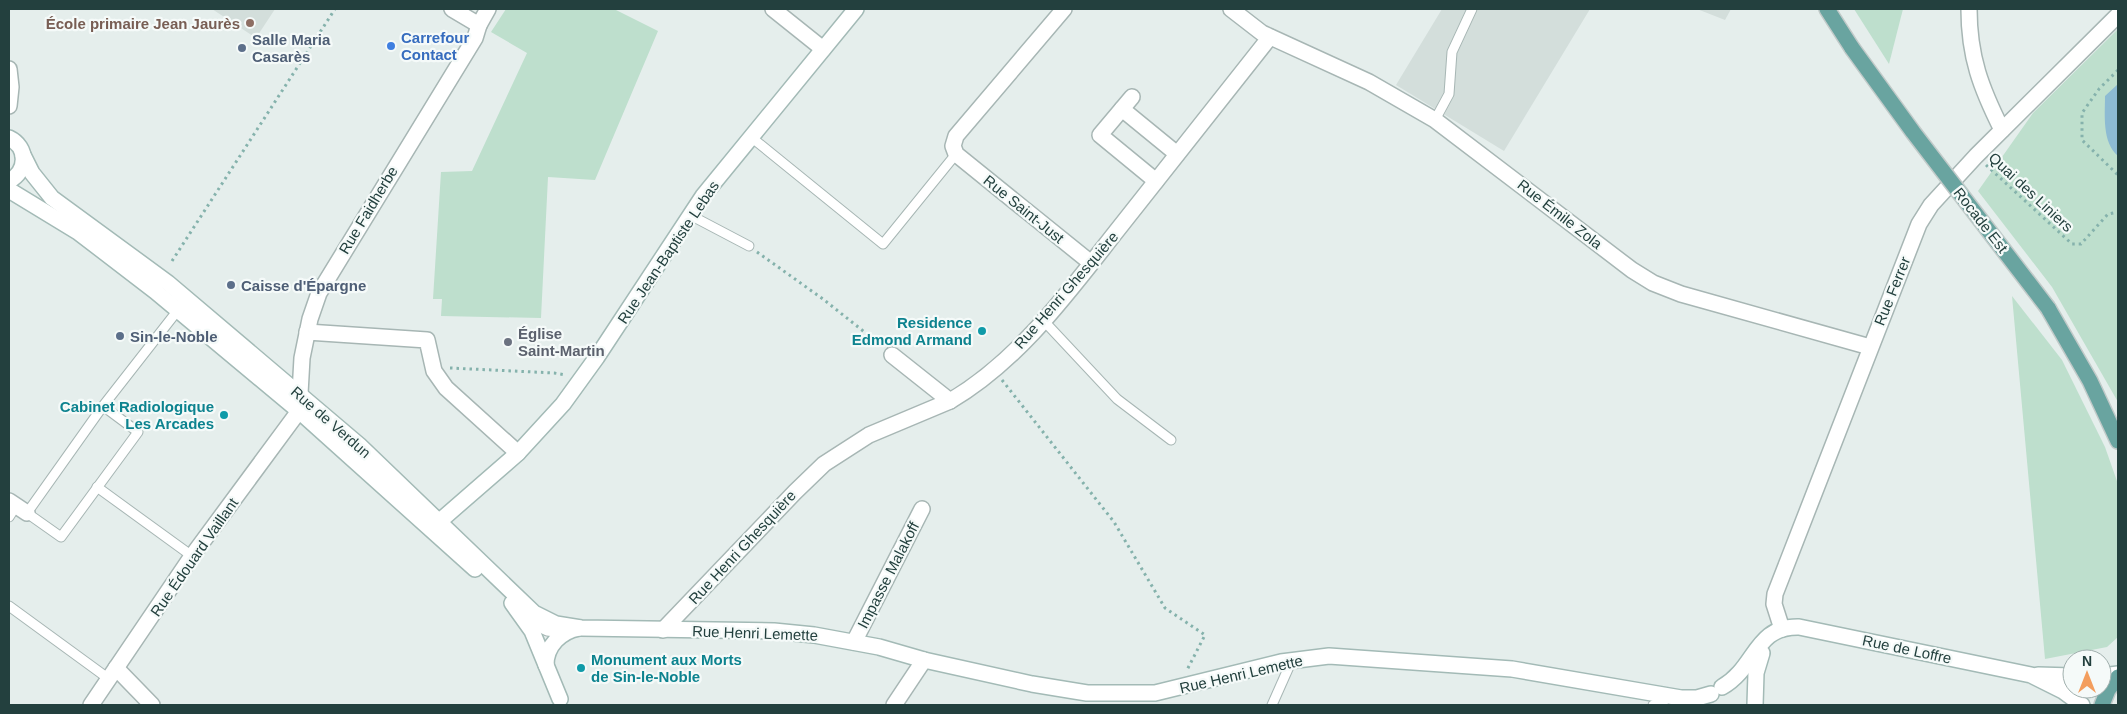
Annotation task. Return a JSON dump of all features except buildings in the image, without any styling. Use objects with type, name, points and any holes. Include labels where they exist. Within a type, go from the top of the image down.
[{"type":"main road","name":"Rocade Est","points":[[1827,9],[1852,48],[1907,124],[2048,308],[2090,381],[2118,441]]},
{"type":"main road","points":[[2102,705],[2108,690],[2118,675]]},
{"type":"street","points":[[452,9],[479,25]]},
{"type":"street","name":"Rue Faidherbe","points":[[299,410],[299,394],[307,332],[315,305],[325,282],[475,38],[479,25],[488,9]]},
{"type":"street","points":[[773,9],[823,49]]},
{"type":"street","name":"Rue Jean-Baptiste Lebas","points":[[435,525],[518,453],[551,419],[579,383],[690,215],[856,9]]},
{"type":"street","points":[[956,154],[953,146],[956,136],[1064,9]]},
{"type":"street","name":"Rue Émile Zola","points":[[1231,9],[1256,29],[1270,37],[1369,82],[1435,120],[1632,270],[1653,283],[1681,294],[1870,348]]},
{"type":"street","points":[[1969,9],[1970,42],[1975,69],[2002,130]]},
{"type":"street","name":"Rue Ferrer","points":[[1782,629],[1774,604],[1775,594],[1919,224],[1931,205],[1976,156],[2118,16]]},
{"type":"street","name":"Rue Henri Ghesquière","points":[[663,630],[794,492],[824,464],[869,435],[950,401],[994,370],[1043,320],[1091,263],[1270,37]]},
{"type":"street","points":[[9,69],[11,87],[9,106]]},
{"type":"street","points":[[1132,97],[1100,135],[1156,181]]},
{"type":"street","points":[[1122,109],[1177,154]]},
{"type":"street","name":"Rue de Verdun","points":[[9,138],[18,144],[36,180],[52,198],[168,283],[359,445],[526,619],[562,703]]},
{"type":"street","name":"Rue Saint-Just","points":[[956,154],[1091,263]]},
{"type":"street","points":[[9,181],[22,170],[24,155]]},
{"type":"street","name":"Rue de Verdun","points":[[9,190],[78,232],[178,310],[482,564],[534,613],[556,624],[581,628],[663,630]]},
{"type":"street","points":[[307,332],[427,340],[434,371],[446,388],[518,453]]},
{"type":"street","points":[[892,355],[950,401]]},
{"type":"street","name":"Rue Édouard Vaillant","points":[[91,705],[192,556],[299,410]]},
{"type":"street","name":"Impasse Malakoff","points":[[854,642],[922,508]]},
{"type":"street","points":[[546,665],[550,649],[564,633],[581,628]]},
{"type":"street","name":"Rue de Loffre","points":[[1782,629],[1809,628],[2031,675],[2062,676]]},
{"type":"street","points":[[1713,695],[1740,675],[1762,641],[1782,629]]},
{"type":"street","points":[[1755,705],[1754,688],[1758,663],[1767,643],[1782,629]]},
{"type":"street","name":"Rue Henri Lemette","points":[[663,630],[774,632],[814,635],[854,642],[1032,684],[1087,693],[1143,694],[1185,687],[1292,660],[1343,656],[1503,668],[1540,673],[1659,701],[1692,699],[1713,695]]},
{"type":"street","points":[[894,705],[924,660]]},
{"type":"street","points":[[112,674],[152,705]]},
{"type":"street","name":"Rue de Loffre","points":[[2031,675],[2063,691],[2082,705]]},
{"type":"street","points":[[1713,695],[1741,688],[1749,694],[1755,705]]},
{"type":"lane","points":[[1435,120],[1449,94],[1452,52],[1472,9]]},
{"type":"lane","points":[[751,137],[883,244],[956,154]]},
{"type":"lane","points":[[690,215],[749,246]]},
{"type":"lane","points":[[103,406],[138,432],[61,537],[15,509],[103,406],[178,310]]},
{"type":"lane","points":[[1043,320],[1117,399],[1171,440]]},
{"type":"lane","points":[[97,488],[192,556]]},
{"type":"lane","points":[[9,606],[112,674]]},
{"type":"lane","points":[[526,619],[542,629],[564,633],[790,638],[924,660]]},
{"type":"lane","points":[[1272,705],[1292,660]]},
{"type":"path","points":[[172,261],[335,9]]},
{"type":"path","points":[[2118,70],[2099,89],[2082,113],[2082,140],[2118,176]]},
{"type":"path","name":"Quai des Liniers","points":[[1976,156],[2072,244],[2081,244],[2108,214],[2118,212]]},
{"type":"path","points":[[749,246],[823,299],[892,355]]},
{"type":"path","points":[[434,371],[444,368],[554,373],[568,376],[579,383]]},
{"type":"path","points":[[994,370],[1114,522],[1165,608],[1205,636],[1183,678],[1185,687]]},
{"type":"shaded area","name":"École primaire Jean Jaurès","points":[[212,9],[275,9],[256,38]]},
{"type":"shaded area","points":[[1442,9],[1590,9],[1504,151],[1396,85]]},
{"type":"shaded area","points":[[1697,9],[1731,9],[1725,20]]},
{"type":"green space","points":[[506,9],[614,9],[658,31],[595,180],[548,177],[541,318],[441,316],[442,299],[433,299],[441,172],[472,171],[527,53],[491,32]]},
{"type":"green space","points":[[1854,9],[1903,9],[1889,64]]},
{"type":"green space","points":[[2118,29],[2118,402],[2052,287],[1978,191],[2033,113]]},
{"type":"green space","points":[[2012,296],[2062,360],[2105,447],[2118,484],[2118,637],[2107,647],[2097,649],[2062,649],[2062,656],[2045,659]]},
{"type":"water","points":[[2118,84],[2118,156],[2109,144],[2107,136],[2105,96]]},
{"type":"place","name":"École primaire Jean Jaurès","points":[[250,23]]},
{"type":"place","name":"Carrefour Contact","points":[[391,46]]},
{"type":"place","name":"Salle Maria Casarès","points":[[242,48]]},
{"type":"place","name":"Caisse d'Épargne","points":[[231,285]]},
{"type":"place","name":"Residence Edmond Armand","points":[[982,331]]},
{"type":"place","name":"Sin-le-Noble","points":[[120,336]]},
{"type":"place","name":"Église Saint-Martin","points":[[508,342]]},
{"type":"place","name":"Cabinet Radiologique Les Arcades","points":[[224,415]]},
{"type":"place","name":"Monument aux Morts de Sin-le-Noble","points":[[581,668]]}]
